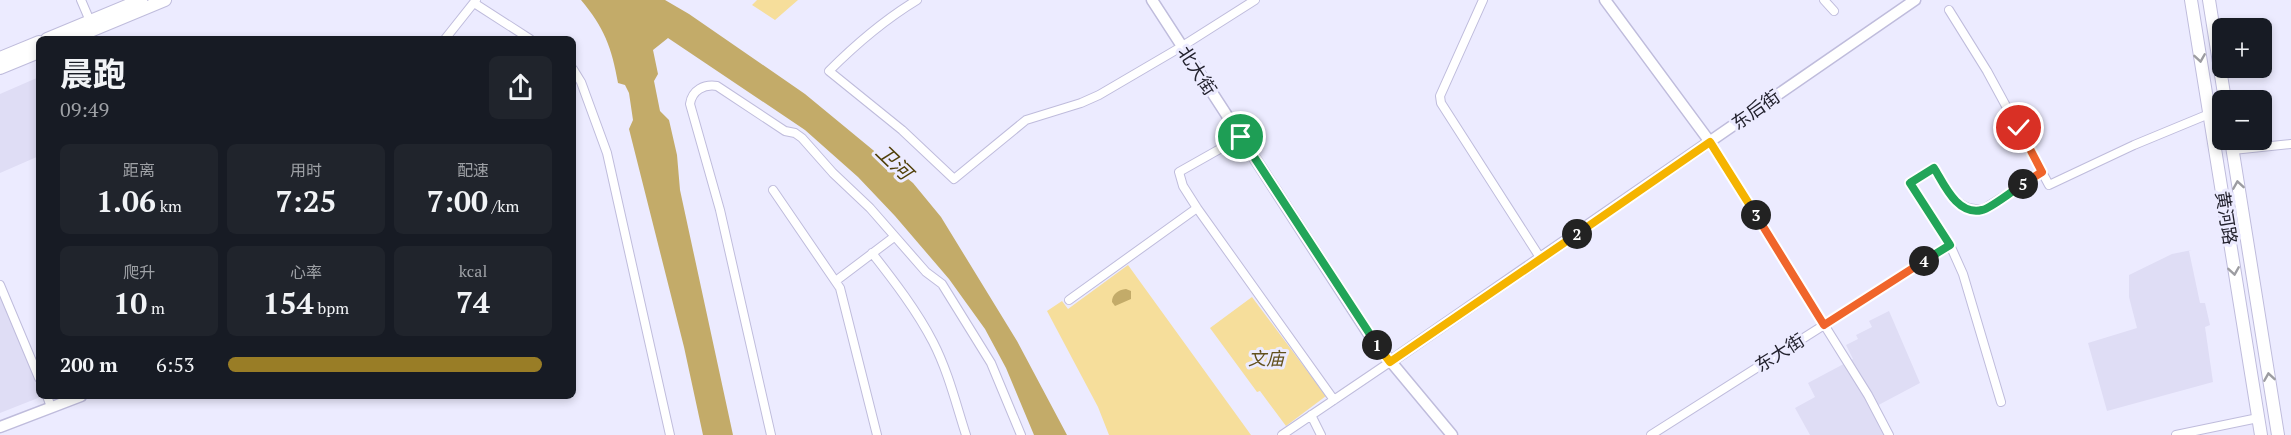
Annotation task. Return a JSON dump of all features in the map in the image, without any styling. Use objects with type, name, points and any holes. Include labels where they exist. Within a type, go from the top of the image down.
[{"type":"main road","points":[[62,36],[93,30],[141,0]]},
{"type":"main road","points":[[78,36],[165,0]]},
{"type":"main road","name":"黄河路","points":[[2191,0],[2261,435]]},
{"type":"main road","points":[[2209,0],[2223,90]]},
{"type":"main road","points":[[0,58],[36,43]]},
{"type":"main road","points":[[0,68],[36,53]]},
{"type":"main road","name":"黄河路","points":[[2233,150],[2278,435]]},
{"type":"street","points":[[81,0],[93,30]]},
{"type":"street","points":[[917,0],[900,10],[856,44],[829,71],[902,130],[954,179],[1026,120],[1099,95],[1256,0]]},
{"type":"street","name":"北大街","points":[[1152,0],[1354,312],[1390,362],[1452,435]]},
{"type":"street","points":[[1483,0],[1440,96],[1441,103],[1541,259]]},
{"type":"street","points":[[1605,0],[1710,142],[1868,395],[1889,435]]},
{"type":"street","points":[[1824,0],[1834,11]]},
{"type":"street","name":"东后街","points":[[1390,362],[1910,1]]},
{"type":"street","points":[[448,36],[475,2],[526,36]]},
{"type":"street","points":[[1949,10],[1987,71],[2049,185],[2134,145],[2209,114]]},
{"type":"street","points":[[576,74],[607,153],[670,435]]},
{"type":"street","points":[[771,435],[720,210],[690,104],[690,98],[698,89],[709,85],[717,86],[785,131],[795,133],[870,208],[926,272],[942,284],[991,363],[1021,435]]},
{"type":"street","points":[[1241,137],[1179,172],[1183,186],[1334,400]]},
{"type":"street","points":[[2272,144],[2291,144]]},
{"type":"street","points":[[2001,402],[1963,274],[1950,245],[1910,183],[1934,168],[1955,201],[1968,208],[1982,210],[2042,172]]},
{"type":"street","points":[[773,190],[837,280],[877,435]]},
{"type":"street","points":[[1069,300],[1197,208]]},
{"type":"street","points":[[837,280],[894,237]]},
{"type":"street","name":"东大街","points":[[1651,435],[1950,245]]},
{"type":"street","points":[[872,253],[933,343],[966,435]]},
{"type":"street","points":[[0,285],[36,371]]},
{"type":"street","points":[[1282,435],[1390,362]]},
{"type":"street","points":[[48,399],[51,407]]},
{"type":"street","points":[[0,427],[73,399]]},
{"type":"street","points":[[1311,416],[1321,435]]},
{"type":"street","points":[[2176,435],[2258,418]]},
{"type":"shaded area","points":[[581,0],[665,0],[805,94],[913,183],[941,217],[1017,341],[1067,435],[1034,435],[1006,368],[985,329],[949,279],[858,177],[805,130],[668,38],[653,50],[658,74],[654,81],[660,111],[669,120],[677,155],[680,190],[733,435],[703,435],[684,347],[629,129],[633,120],[629,93],[625,85],[618,83],[606,38],[596,19]]},
{"type":"shaded area","points":[[36,78],[36,157],[0,173],[0,94]]},
{"type":"shaded area","points":[[2192,250],[2189,251],[2200,303],[2205,303],[2210,325],[2205,327],[2213,382],[2107,411],[2088,343],[2137,328],[2129,297],[2129,275],[2172,254]]},
{"type":"shaded area","points":[[1126,289],[1131,291],[1131,299],[1115,306],[1112,302],[1114,295]]},
{"type":"shaded area","points":[[0,296],[36,380],[36,399],[0,413]]},
{"type":"shaded area","points":[[1889,311],[1920,383],[1871,409],[1885,435],[1810,435],[1795,408],[1815,397],[1808,383],[1853,359],[1846,345],[1858,339],[1856,335],[1872,327],[1869,321]]},
{"type":"green space","points":[[757,0],[798,0],[775,20],[752,5]]},
{"type":"green space","points":[[1128,265],[1251,435],[1109,435],[1098,407],[1047,311],[1062,301],[1068,309]]},
{"type":"green space","name":"文庙","points":[[1252,297],[1326,396],[1286,426],[1260,391],[1257,392],[1210,328]]},
{"type":"route","points":[[1241,137],[1354,312],[1390,362],[1710,142],[1824,325],[1950,245],[1910,183],[1934,168],[1955,201],[1968,208],[1982,210],[2042,172],[2019,128]]},
{"type":"water label","name":"卫河","points":[[894,162]]}]
